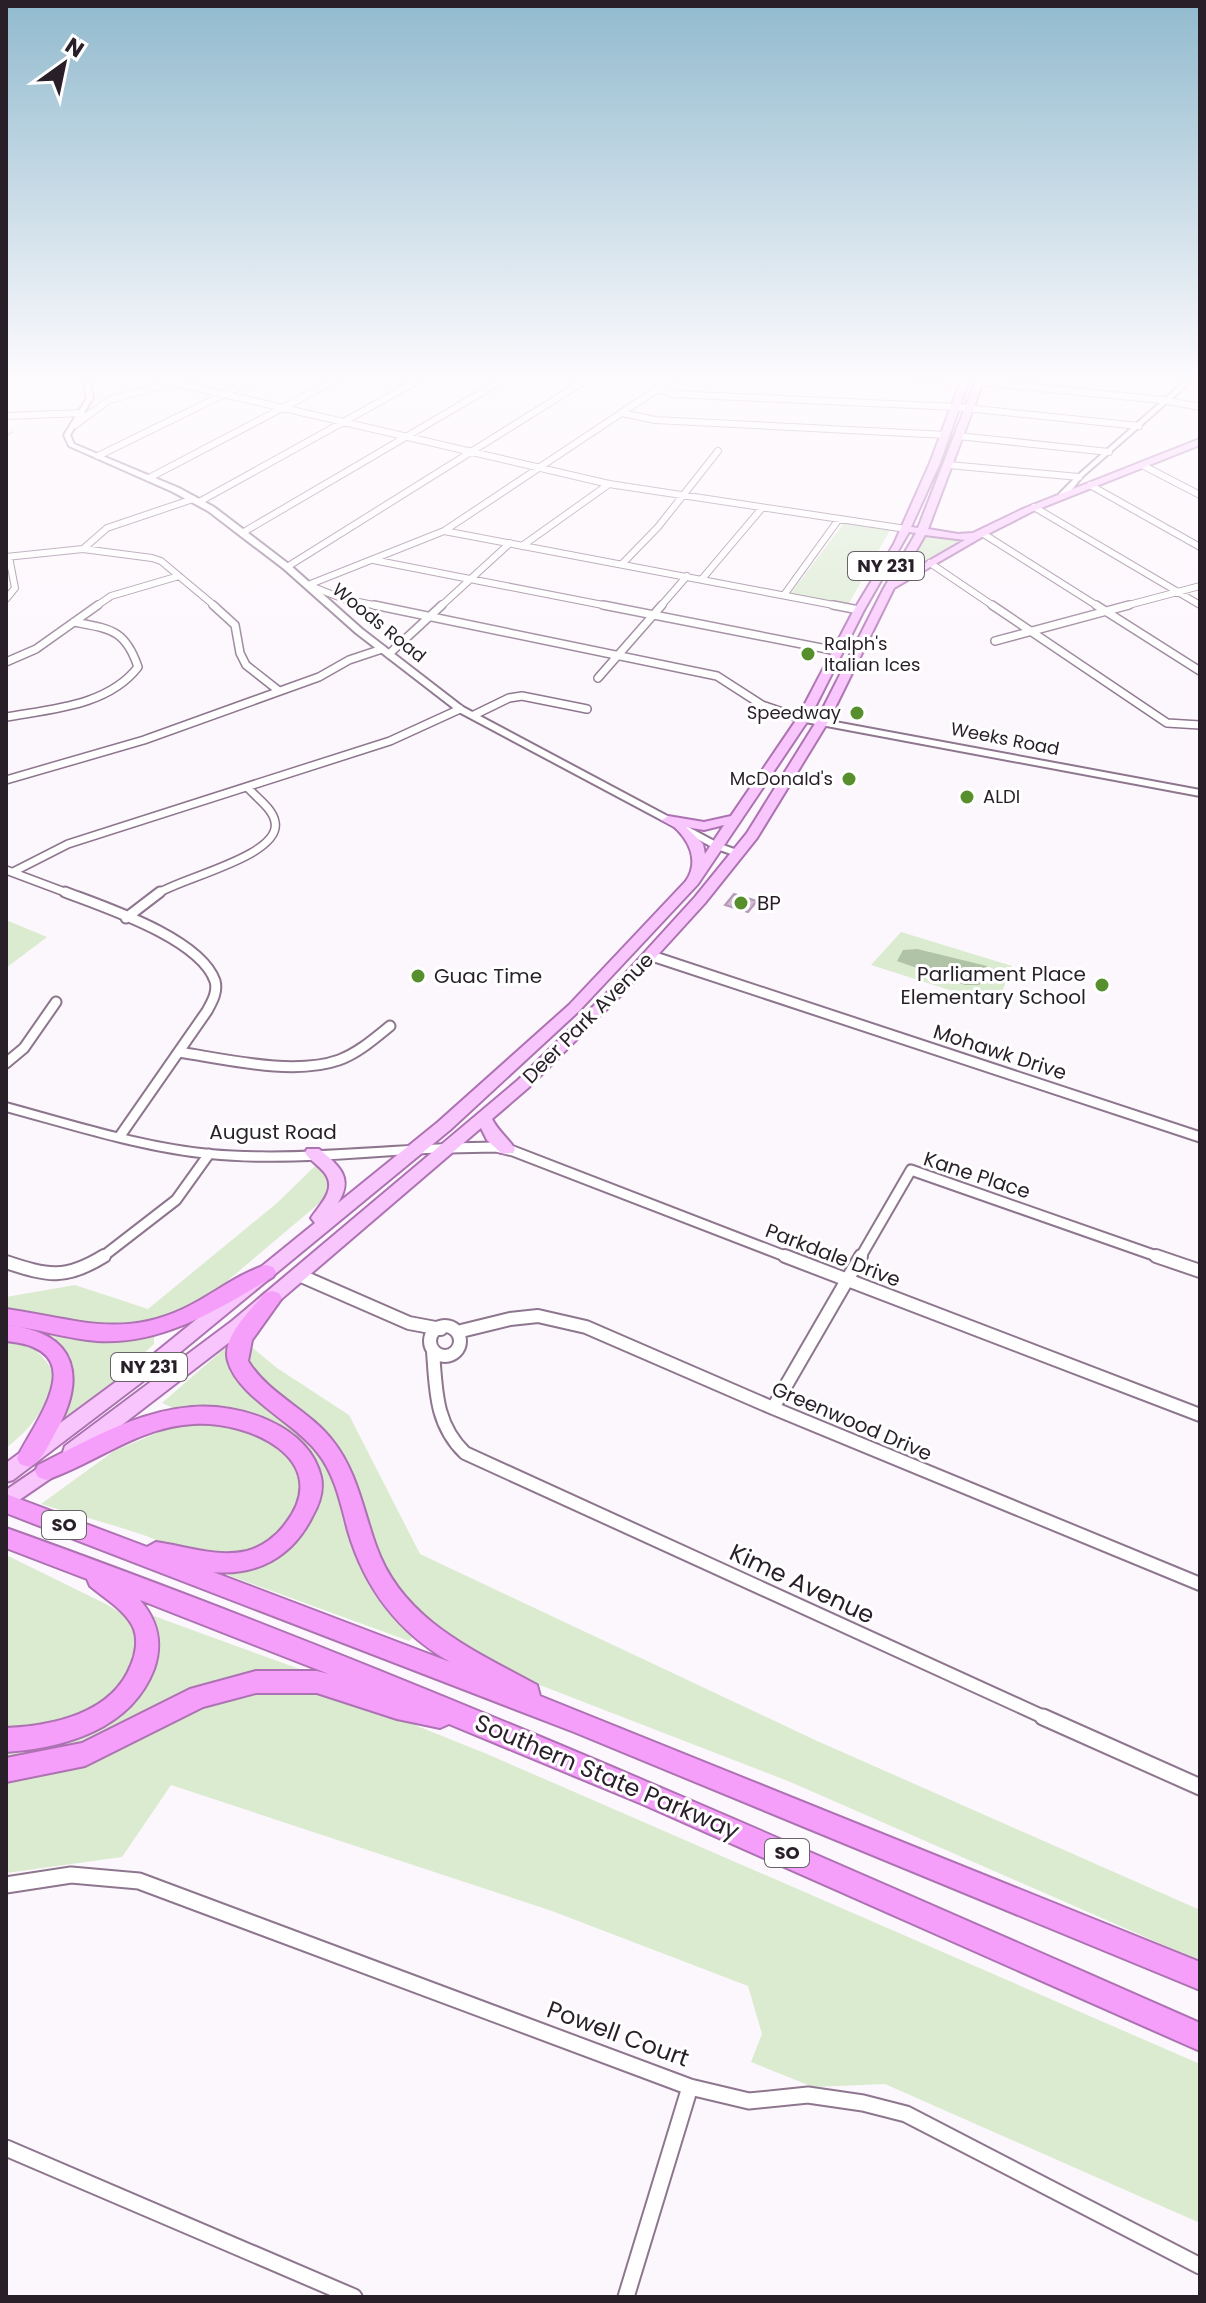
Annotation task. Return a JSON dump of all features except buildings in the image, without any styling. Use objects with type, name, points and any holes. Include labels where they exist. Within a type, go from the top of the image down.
[{"type":"highway","points":[[6,1317],[99,1333],[137,1332],[186,1317],[266,1272]]},
{"type":"highway","points":[[272,1298],[243,1338],[237,1354],[238,1362],[246,1375],[313,1432],[331,1453],[346,1483],[370,1561],[393,1600],[434,1641],[581,1723]]},
{"type":"highway","points":[[6,1333],[22,1335],[44,1344],[54,1354],[63,1374],[64,1389],[59,1404],[28,1458]]},
{"type":"highway","points":[[46,1471],[146,1424],[197,1415],[231,1417],[264,1427],[290,1443],[306,1464],[310,1489],[304,1515],[290,1536],[260,1556],[236,1563],[218,1563],[122,1547]]},
{"type":"highway","name":"Southern State Parkway","points":[[6,1502],[581,1723],[1200,1976]]},
{"type":"highway","name":"Southern State Parkway","points":[[6,1538],[484,1726],[830,1871],[1200,2037]]},
{"type":"highway","points":[[6,1740],[53,1735],[91,1721],[121,1700],[141,1670],[148,1639],[142,1620],[130,1605],[87,1569]]},
{"type":"highway","points":[[6,1770],[85,1754],[199,1697],[238,1685],[274,1680],[331,1685],[397,1708],[484,1726]]},
{"type":"main road","name":"Deer Park Avenue","points":[[6,1474],[161,1358],[415,1149],[498,1079],[637,944],[700,871],[803,719],[859,610],[906,529],[924,487]]},
{"type":"main road","name":"Deer Park Avenue","points":[[6,1502],[272,1298],[484,1118],[560,1049],[652,956],[752,835],[822,722],[889,588],[922,531],[940,487]]},
{"type":"main road","points":[[889,588],[982,533],[1034,507],[1084,487]]},
{"type":"main road","points":[[906,529],[966,538],[982,533]]},
{"type":"main road","points":[[673,823],[704,826],[736,819]]},
{"type":"main road","points":[[673,823],[698,847],[700,871]]},
{"type":"main road","points":[[484,1118],[493,1136],[507,1149]]},
{"type":"main road","points":[[300,1243],[339,1188],[335,1172],[313,1153]]},
{"type":"street","name":"Woods Road","points":[[169,487],[196,500],[287,567],[386,652],[460,709],[717,846],[737,853]]},
{"type":"street","points":[[83,549],[99,534],[118,523],[196,500],[220,487]]},
{"type":"street","points":[[242,533],[320,487]]},
{"type":"street","points":[[287,567],[415,487]]},
{"type":"street","points":[[308,585],[444,531],[509,487]]},
{"type":"street","points":[[522,546],[604,487]]},
{"type":"street","points":[[631,487],[906,529]]},
{"type":"street","points":[[622,564],[690,487]]},
{"type":"street","points":[[1062,496],[1069,487]]},
{"type":"street","points":[[1094,487],[1200,547]]},
{"type":"street","points":[[1034,507],[1200,605]]},
{"type":"street","points":[[702,579],[762,508]]},
{"type":"street","points":[[784,595],[839,519]]},
{"type":"street","points":[[444,531],[859,610]]},
{"type":"street","points":[[982,533],[1200,671]]},
{"type":"street","points":[[6,780],[113,750],[319,677],[349,660],[386,652],[430,617],[510,543]]},
{"type":"street","points":[[6,599],[15,588],[7,557],[83,549],[161,561],[232,621],[239,630],[242,659],[251,671],[279,691]]},
{"type":"street","points":[[373,560],[837,651]]},
{"type":"street","points":[[930,563],[1167,723],[1200,725]]},
{"type":"street","points":[[6,662],[36,649],[111,596],[179,576]]},
{"type":"street","points":[[598,678],[687,576]]},
{"type":"street","points":[[308,585],[344,599],[717,676],[735,683],[748,697],[770,709],[803,719]]},
{"type":"street","points":[[995,641],[1200,586]]},
{"type":"street","points":[[6,717],[104,695],[132,679],[138,667],[131,644],[123,636],[74,622]]},
{"type":"street","points":[[474,715],[509,698],[522,696],[587,709]]},
{"type":"street","points":[[9,871],[68,844],[390,741],[460,709]]},
{"type":"street","name":"Weeks Road","points":[[803,719],[1200,793]]},
{"type":"street","points":[[126,918],[179,880],[246,857],[265,845],[273,836],[276,825],[273,816],[248,788]]},
{"type":"street","points":[[9,871],[181,943],[209,968],[215,981],[215,995],[120,1136]]},
{"type":"street","name":"Mohawk Drive","points":[[652,956],[1200,1137]]},
{"type":"street","points":[[6,1063],[24,1048],[56,1002]]},
{"type":"street","points":[[179,1052],[310,1065],[334,1062],[356,1052],[390,1026]]},
{"type":"street","name":"August Road","points":[[6,1107],[120,1136],[209,1154],[449,1148]]},
{"type":"street","name":"Parkdale Drive","points":[[449,1148],[507,1149],[1200,1415]]},
{"type":"street","points":[[6,1262],[40,1273],[64,1275],[85,1269],[167,1208],[186,1189],[209,1154]]},
{"type":"street","name":"Kane Place","points":[[773,1408],[911,1170],[1200,1271]]},
{"type":"street","points":[[299,1275],[409,1323],[457,1332],[461,1344],[449,1354],[436,1378]]},
{"type":"street","name":"Greenwood Drive","points":[[457,1332],[538,1316],[563,1320],[1200,1584]]},
{"type":"street","points":[[409,1323],[431,1347],[449,1354]]},
{"type":"street","name":"Greenwood Drive","points":[[461,1344],[486,1326]]},
{"type":"street","points":[[431,1347],[432,1334],[441,1329]]},
{"type":"street","name":"Kime Avenue","points":[[431,1347],[437,1408],[443,1430],[452,1443],[489,1466],[1200,1787]]},
{"type":"street","name":"Powell Court","points":[[6,1885],[71,1875],[139,1881],[690,2087],[749,2101],[808,2095],[863,2103],[906,2114],[1200,2266]]},
{"type":"street","points":[[626,2297],[690,2087]]},
{"type":"street","points":[[6,2148],[354,2297]]},
{"type":"shaded area","points":[[844,523],[890,530],[848,605],[790,594]]},
{"type":"shaded area","points":[[925,535],[962,542],[914,568],[908,567]]},
{"type":"shaded area","points":[[6,920],[47,937],[6,968]]},
{"type":"shaded area","points":[[901,932],[1012,966],[997,1005],[871,965]]},
{"type":"shaded area","points":[[917,949],[987,966],[990,975],[979,985],[965,985],[897,961],[903,950]]},
{"type":"shaded area","points":[[315,1166],[333,1178],[329,1195],[213,1293],[168,1316],[110,1329],[6,1313],[6,1297],[75,1285],[148,1309],[277,1203]]},
{"type":"shaded area","points":[[37,1327],[123,1340],[154,1335],[154,1344],[97,1396],[68,1417],[60,1414],[51,1343],[56,1338],[32,1331]]},
{"type":"shaded area","points":[[233,1341],[233,1347],[329,1465],[353,1543],[374,1592],[413,1637],[409,1641],[228,1575],[231,1570],[254,1566],[318,1500],[285,1432],[169,1412],[171,1407],[162,1403]]},
{"type":"shaded area","points":[[6,1342],[25,1345],[38,1352],[57,1380],[36,1418],[6,1448]]},
{"type":"shaded area","points":[[248,1344],[277,1368],[349,1415],[420,1554],[815,1740],[1200,1910],[1200,1961],[788,1781],[465,1656],[396,1591],[374,1552],[348,1468],[248,1369]]},
{"type":"shaded area","points":[[221,1422],[269,1437],[292,1460],[298,1476],[300,1492],[291,1524],[268,1548],[234,1557],[196,1557],[133,1532],[41,1504],[114,1451],[164,1430],[165,1425]]},
{"type":"shaded area","points":[[6,1555],[129,1618],[140,1641],[134,1668],[120,1690],[70,1723],[6,1731]]},
{"type":"shaded area","points":[[154,1616],[305,1671],[300,1677],[274,1677],[90,1747],[6,1766],[6,1747],[110,1718]]},
{"type":"shaded area","points":[[276,1691],[320,1692],[360,1703],[487,1754],[1200,2064],[1200,2223],[885,2084],[813,2087],[751,2062],[762,2034],[748,1986],[552,1911],[171,1785],[122,1857],[6,1873],[6,1779],[55,1773],[99,1758],[152,1729],[226,1699]]},
{"type":"place","name":"Ralph's Italian Ices","points":[[808,654]]},
{"type":"place","name":"Speedway","points":[[857,713]]},
{"type":"place","name":"McDonald's","points":[[849,779]]},
{"type":"place","name":"ALDI","points":[[967,797]]},
{"type":"place","name":"BP","points":[[741,903]]},
{"type":"place","name":"Guac Time","points":[[418,976]]},
{"type":"place","name":"Parliament Place Elementary School","points":[[1102,985]]}]
